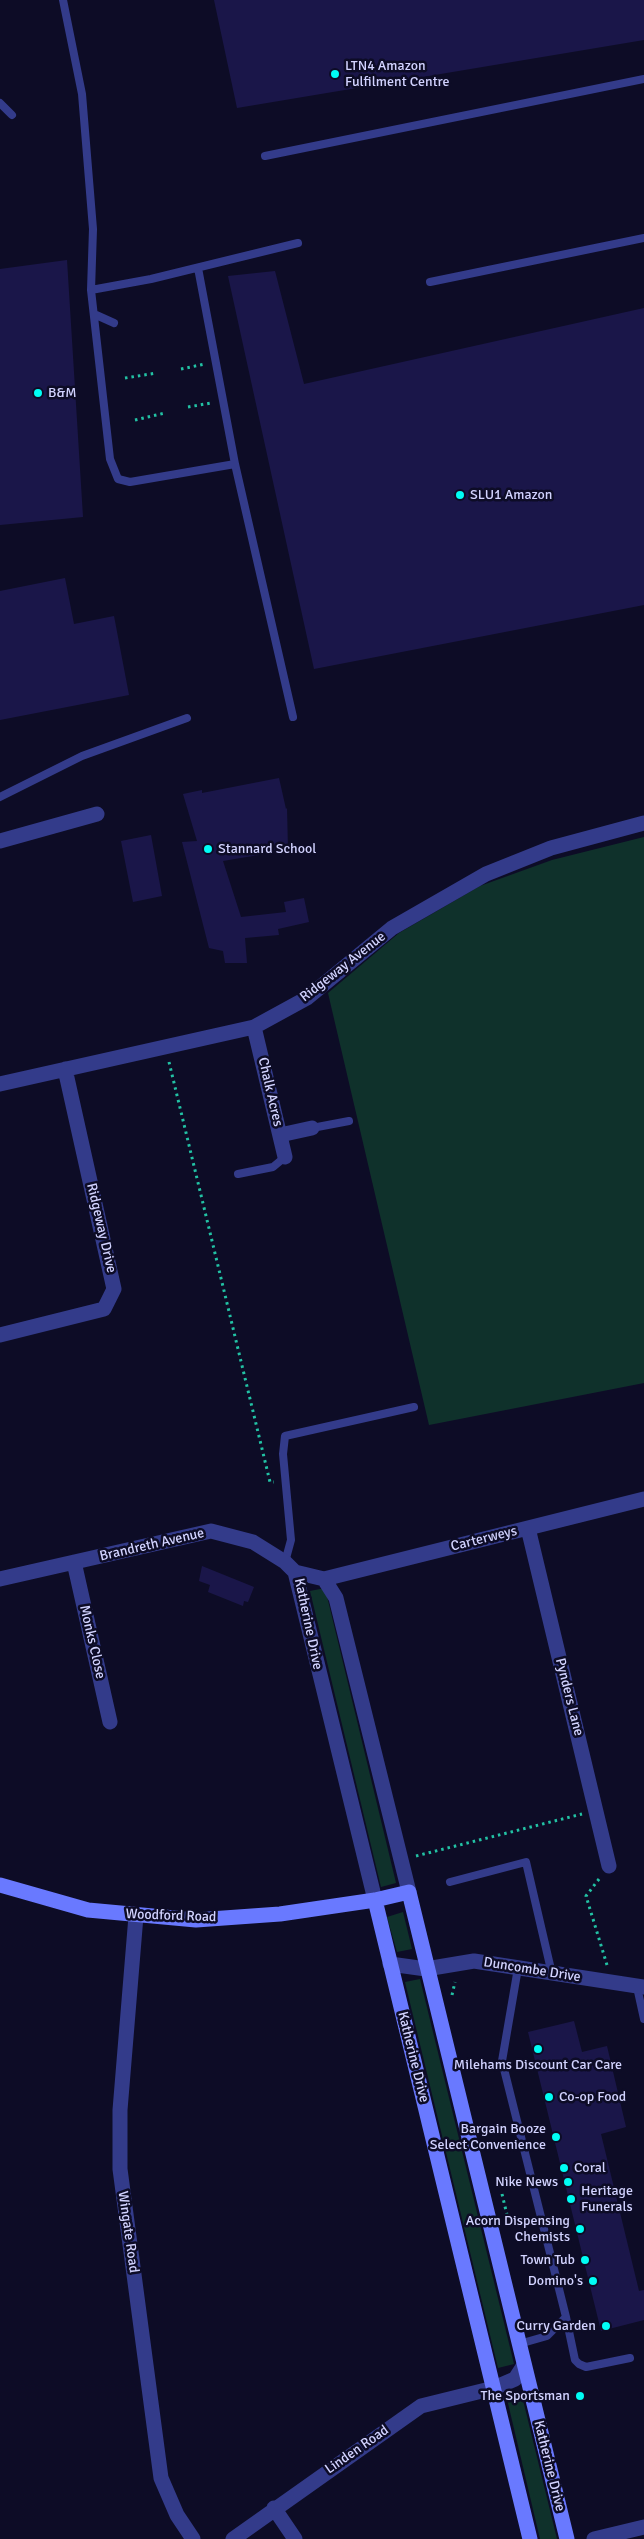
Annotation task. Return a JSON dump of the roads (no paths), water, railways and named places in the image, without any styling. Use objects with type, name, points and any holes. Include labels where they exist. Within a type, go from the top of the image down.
[{"type":"street","points":[[0,841],[97,814]]},
{"type":"street","name":"Ridgeway Avenue","points":[[0,1084],[254,1026],[307,998],[392,928],[486,874],[551,848],[644,823]]},
{"type":"street","name":"Chalk Acres","points":[[254,1026],[285,1157]]},
{"type":"street","name":"Ridgeway Drive","points":[[0,1335],[104,1309],[114,1289],[65,1069]]},
{"type":"street","points":[[280,1135],[312,1128]]},
{"type":"street","name":"Carterweys","points":[[324,1579],[644,1500]]},
{"type":"street","name":"Pynders Lane","points":[[528,1528],[609,1866]]},
{"type":"street","name":"Brandreth Avenue","points":[[0,1579],[211,1531],[253,1542],[290,1567]]},
{"type":"street","name":"Monks Close","points":[[74,1562],[110,1722]]},
{"type":"street","name":"Katherine Drive","points":[[290,1567],[324,1579],[336,1598],[567,2539]]},
{"type":"street","name":"Katherine Drive","points":[[290,1567],[390,1964],[530,2539]]},
{"type":"street","name":"Woodford Road","points":[[0,1885],[88,1910],[136,1916],[196,1920],[280,1914],[374,1900]]},
{"type":"street","points":[[374,1900],[409,1892]]},
{"type":"street","name":"Wingate Road","points":[[136,1916],[120,2110],[120,2169],[161,2478],[177,2515],[193,2539]]},
{"type":"street","name":"Duncombe Drive","points":[[390,1964],[426,1969],[474,1961],[640,1987]]},
{"type":"street","points":[[494,2388],[515,2379],[524,2364]]},
{"type":"street","name":"Linden Road","points":[[233,2539],[274,2508],[421,2406],[494,2388]]},
{"type":"street","points":[[274,2508],[295,2539]]},
{"type":"street","points":[[594,2539],[644,2527]]},
{"type":"lane","points":[[63,0],[82,94],[93,229],[91,290],[110,459],[118,478],[130,482],[235,464]]},
{"type":"lane","points":[[265,156],[644,79]]},
{"type":"lane","points":[[0,103],[12,115]]},
{"type":"lane","points":[[430,282],[644,238]]},
{"type":"lane","points":[[91,290],[198,268],[298,243]]},
{"type":"lane","points":[[198,268],[235,464],[292,717]]},
{"type":"lane","points":[[94,314],[114,323]]},
{"type":"lane","points":[[0,797],[82,756],[187,718]]},
{"type":"lane","points":[[312,1128],[349,1121]]},
{"type":"lane","points":[[238,1174],[273,1167],[285,1157]]},
{"type":"lane","points":[[290,1567],[291,1540],[283,1454],[285,1436],[414,1407]]},
{"type":"lane","points":[[450,1882],[526,1862],[552,1974]]},
{"type":"lane","points":[[518,1968],[502,2061],[575,2360],[586,2367],[630,2358]]},
{"type":"lane","points":[[640,1987],[644,2019]]},
{"type":"lane","points":[[519,2344],[547,2336],[566,2317]]},
{"type":"place","name":"LTN4 Amazon Fulfilment Centre","points":[[335,74]]},
{"type":"place","name":"B&M","points":[[38,393]]},
{"type":"place","name":"SLU1 Amazon","points":[[460,495]]},
{"type":"place","name":"Stannard School","points":[[208,849]]},
{"type":"place","name":"Milehams Discount Car Care","points":[[538,2049]]},
{"type":"place","name":"Co-op Food","points":[[549,2097]]},
{"type":"place","name":"Bargain Booze Select Convenience","points":[[556,2137]]},
{"type":"place","name":"Coral","points":[[564,2168]]},
{"type":"place","name":"Nike News","points":[[568,2182]]},
{"type":"place","name":"Heritage Funerals","points":[[571,2199]]},
{"type":"place","name":"Acorn Dispensing Chemists","points":[[580,2229]]},
{"type":"place","name":"Town Tub","points":[[585,2260]]},
{"type":"place","name":"Domino's","points":[[593,2281]]},
{"type":"place","name":"Curry Garden","points":[[606,2326]]},
{"type":"place","name":"The Sportsman","points":[[580,2396]]}]
